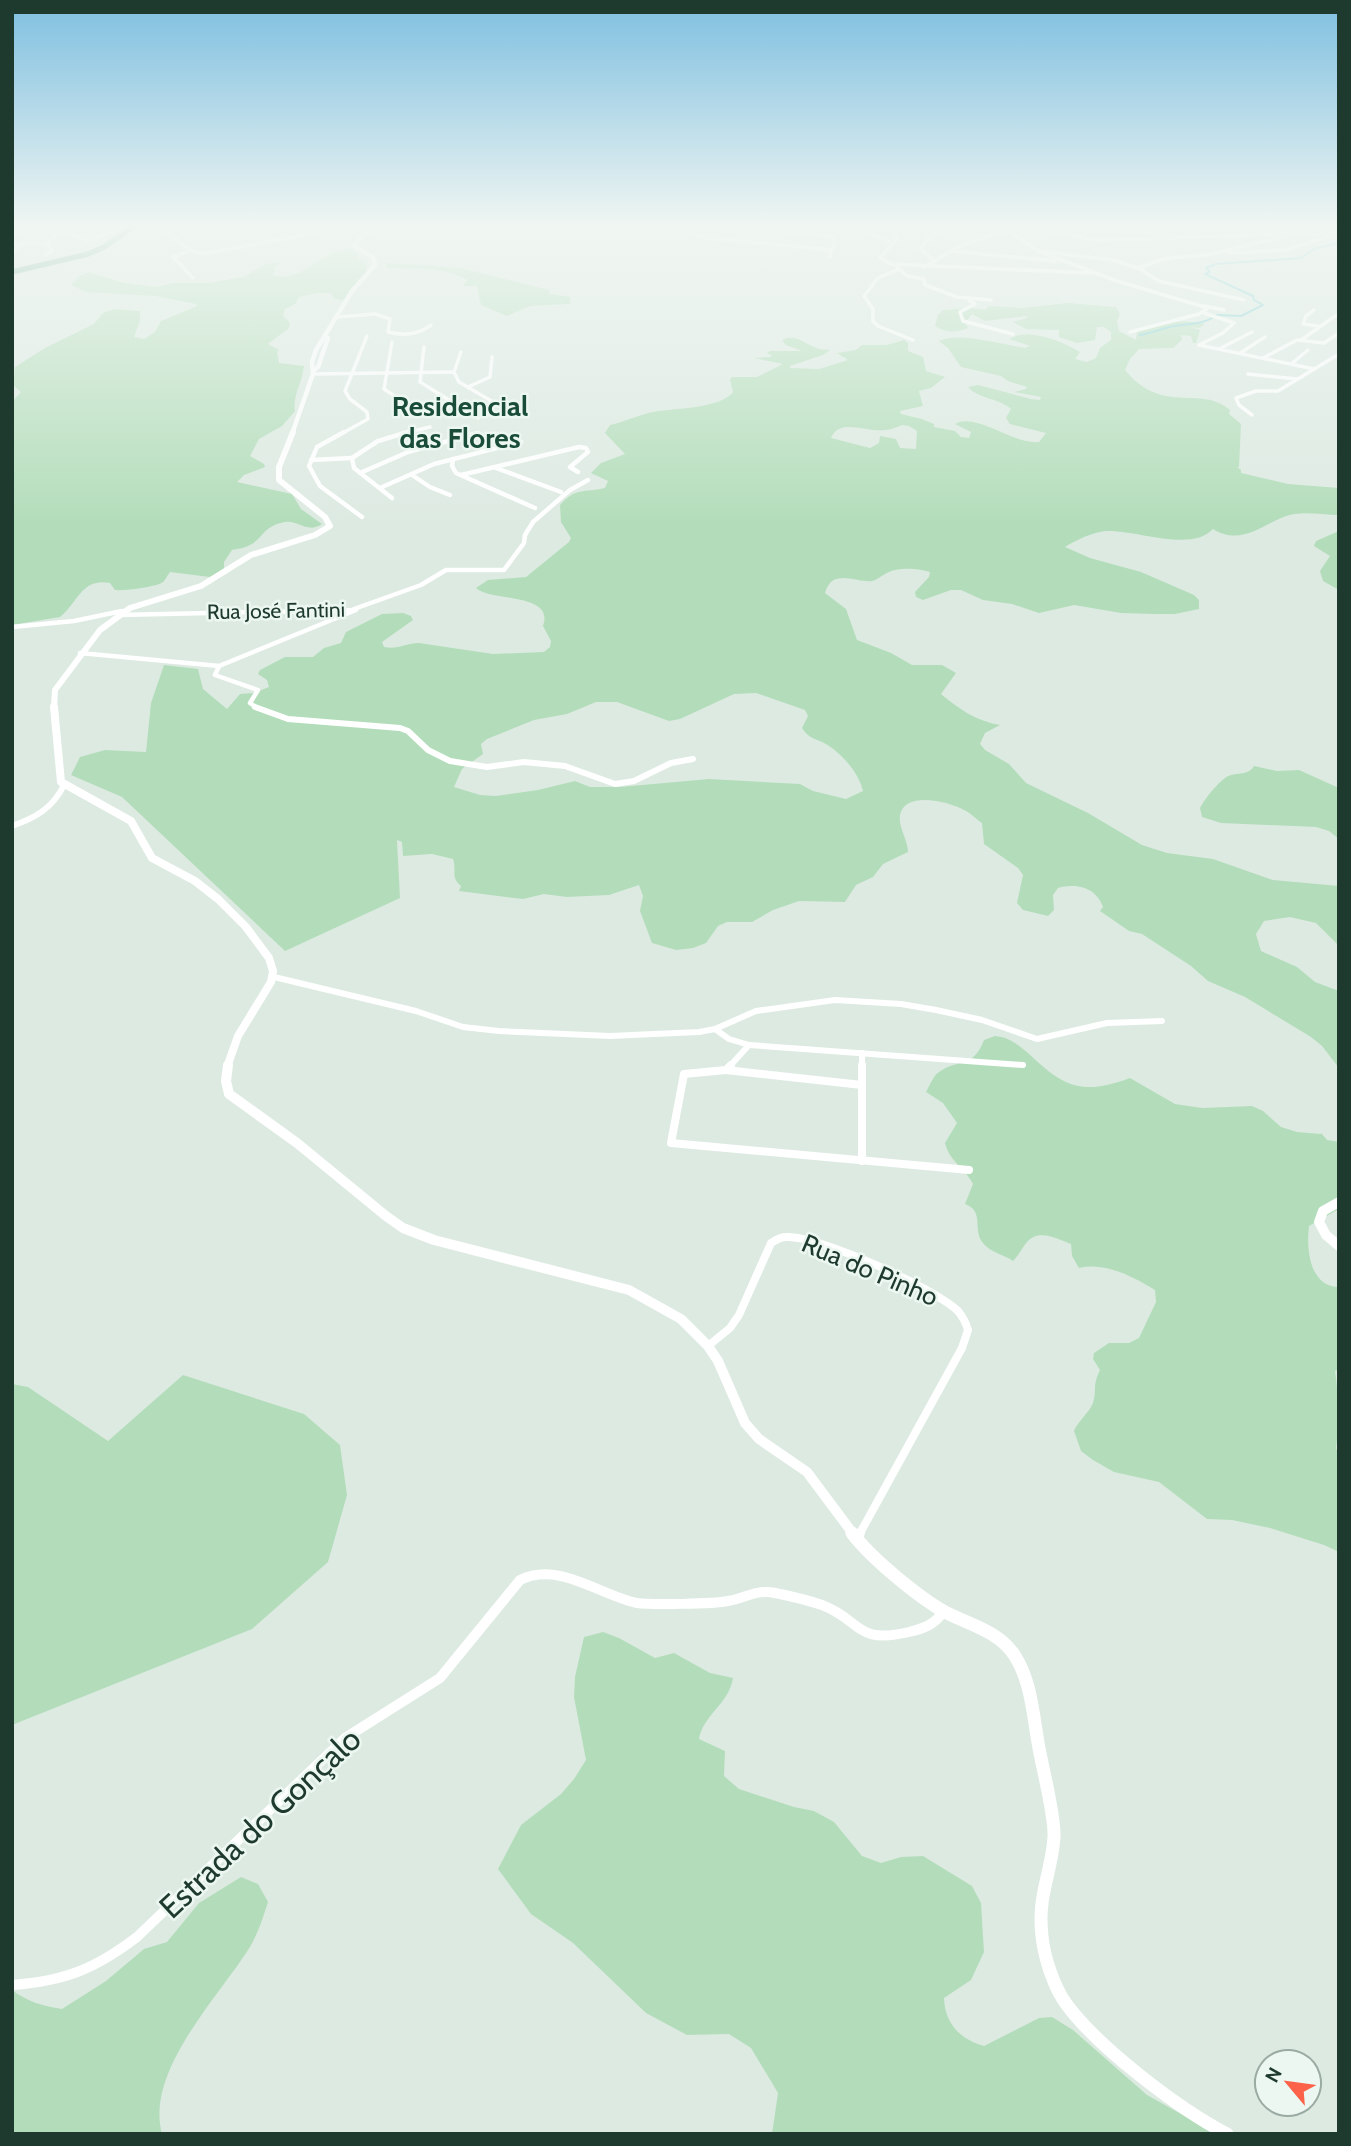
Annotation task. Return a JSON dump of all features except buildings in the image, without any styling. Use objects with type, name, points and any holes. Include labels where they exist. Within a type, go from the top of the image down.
[{"type":"street","points":[[333,323],[318,367],[313,372],[279,474],[284,486],[324,517],[330,526],[315,535],[259,551],[201,586],[120,613],[100,629],[55,690],[60,777],[64,785],[131,821],[152,858],[178,870],[218,900],[261,946],[273,965],[274,977],[243,1027],[225,1071],[224,1084],[229,1094],[241,1105],[297,1143],[378,1211],[403,1228],[435,1240],[629,1290],[681,1319],[708,1346],[721,1368],[745,1423],[759,1440],[807,1472],[856,1538],[901,1580],[944,1611],[977,1625],[1002,1640],[1015,1656],[1027,1680],[1054,1836],[1040,1902],[1042,1938],[1051,1971],[1066,2004],[1114,2053],[1202,2121],[1227,2134]]},
{"type":"street","points":[[389,323],[388,332],[402,335],[416,333],[431,325]]},
{"type":"street","points":[[875,323],[913,340]]},
{"type":"street","points":[[971,323],[1013,334]]},
{"type":"street","points":[[1130,332],[1165,323]]},
{"type":"street","points":[[1234,323],[1223,334],[1198,345],[1314,369]]},
{"type":"street","points":[[1303,323],[1318,326]]},
{"type":"street","points":[[1263,358],[1301,340],[1323,323]]},
{"type":"street","points":[[1219,349],[1252,332]]},
{"type":"street","points":[[1301,340],[1324,343],[1339,333]]},
{"type":"street","points":[[362,517],[320,486],[310,472],[311,460],[317,446],[368,419],[367,412],[346,396],[351,373],[367,336]]},
{"type":"street","points":[[1239,353],[1265,337]]},
{"type":"street","points":[[392,342],[384,389],[422,414]]},
{"type":"street","points":[[424,347],[421,372],[423,386],[478,418]]},
{"type":"street","points":[[1291,364],[1308,350]]},
{"type":"street","points":[[461,352],[454,372],[456,379],[505,409]]},
{"type":"street","points":[[1252,415],[1239,405],[1236,398],[1256,391],[1278,391],[1339,354]]},
{"type":"street","points":[[468,387],[490,377],[492,357]]},
{"type":"street","points":[[313,372],[454,372]]},
{"type":"street","points":[[1248,374],[1297,379]]},
{"type":"street","points":[[311,460],[352,458],[359,450],[378,441],[430,427]]},
{"type":"street","points":[[360,473],[408,452],[478,433]]},
{"type":"street","points":[[380,488],[434,464],[522,442]]},
{"type":"street","points":[[461,475],[579,446],[586,448],[588,452],[570,467],[578,472]]},
{"type":"street","points":[[352,458],[354,468],[392,498]]},
{"type":"street","points":[[453,459],[454,470],[461,475],[535,508]]},
{"type":"street","points":[[495,467],[561,492]]},
{"type":"street","points":[[412,475],[430,487],[450,495]]},
{"type":"street","points":[[354,609],[421,585],[446,570],[504,570],[524,543],[524,535],[533,522],[576,485],[588,480]]},
{"type":"street","name":"Rua José Fantini","points":[[12,627],[120,613],[354,609],[356,612],[219,666],[80,653]]},
{"type":"street","points":[[219,666],[215,675],[258,690],[250,704],[261,711],[288,719],[400,727],[439,757],[466,764],[487,767],[524,762],[552,765],[573,768],[620,784],[634,781],[671,763],[692,759]]},
{"type":"street","points":[[12,826],[44,813],[59,797],[64,785]]},
{"type":"street","points":[[274,977],[416,1011],[463,1027],[610,1036],[699,1032],[715,1029],[756,1011],[835,1000],[901,1004],[936,1010],[982,1020],[1037,1039],[1107,1023],[1162,1021]]},
{"type":"street","points":[[715,1029],[729,1039],[749,1045],[1023,1065]]},
{"type":"street","points":[[726,1070],[749,1045]]},
{"type":"street","points":[[862,1053],[862,1161]]},
{"type":"street","points":[[862,1085],[726,1070],[684,1074],[671,1143],[970,1170]]},
{"type":"street","points":[[1339,1202],[1324,1210],[1318,1223],[1320,1231],[1339,1246]]},
{"type":"street","name":"Rua do Pinho","points":[[708,1346],[730,1328],[739,1315],[771,1243],[782,1237],[806,1240],[838,1251],[951,1305],[962,1317],[968,1330],[962,1349],[856,1538]]},
{"type":"street","name":"Estrada do Gonçalo","points":[[12,1985],[73,1978],[104,1962],[137,1937],[345,1738],[440,1678],[520,1580],[532,1574],[551,1573],[638,1602],[728,1601],[756,1592],[772,1592],[824,1606],[865,1633],[885,1638],[926,1628],[936,1622],[944,1611]]},
{"type":"green space","points":[[95,323],[139,323],[134,337],[144,339],[155,332],[160,323],[290,323],[289,328],[268,344],[279,350],[279,363],[304,366],[295,400],[295,411],[282,426],[259,439],[250,456],[265,467],[244,475],[237,482],[292,494],[301,509],[322,524],[312,528],[290,522],[277,524],[253,543],[232,550],[224,562],[224,570],[210,577],[170,572],[160,584],[125,590],[115,590],[110,583],[100,582],[86,588],[60,617],[12,625],[12,402],[21,392],[13,385],[15,367],[45,348]]},
{"type":"green space","points":[[936,323],[965,323],[968,328],[948,331],[935,326]]},
{"type":"green space","points":[[1015,323],[1117,323],[1119,331],[1136,340],[1137,332],[1161,324],[1205,324],[1199,328],[1190,327],[1200,330],[1196,343],[1193,343],[1191,336],[1181,335],[1182,340],[1173,348],[1139,349],[1125,370],[1139,384],[1153,392],[1167,396],[1206,399],[1230,410],[1229,414],[1241,424],[1237,467],[1241,473],[1288,484],[1339,488],[1339,515],[1306,513],[1285,516],[1236,536],[1213,529],[1203,536],[1177,540],[1106,531],[1065,547],[1090,558],[1141,572],[1194,595],[1199,600],[1199,609],[1175,614],[1121,613],[1074,605],[1039,613],[1012,604],[983,600],[961,590],[951,590],[923,600],[916,597],[915,592],[929,577],[930,572],[914,569],[892,571],[872,581],[839,578],[828,585],[825,593],[846,609],[857,640],[891,653],[912,665],[942,665],[956,673],[941,694],[968,714],[1000,725],[985,733],[980,744],[985,750],[1009,764],[1026,783],[1088,813],[1142,845],[1167,853],[1213,859],[1273,880],[1339,886],[1339,946],[1316,923],[1290,917],[1264,921],[1256,934],[1261,951],[1297,967],[1315,982],[1339,991],[1339,1068],[1322,1046],[1311,1037],[1245,997],[1208,981],[1191,966],[1142,934],[1129,931],[1100,911],[1103,907],[1100,900],[1085,888],[1058,888],[1053,895],[1054,910],[1048,916],[1023,910],[1017,903],[1023,875],[1018,868],[984,844],[982,823],[967,811],[939,801],[919,800],[904,807],[900,820],[908,852],[883,864],[873,877],[856,885],[845,902],[799,901],[773,910],[752,922],[727,922],[718,926],[706,943],[693,948],[676,950],[652,943],[640,911],[643,896],[639,885],[609,895],[567,897],[544,894],[523,899],[459,891],[461,886],[455,877],[453,859],[432,854],[403,856],[402,842],[397,840],[400,898],[285,951],[122,797],[71,775],[80,757],[105,750],[146,752],[151,703],[164,665],[198,669],[203,689],[227,709],[240,694],[254,693],[269,687],[267,680],[258,674],[260,670],[285,657],[313,657],[324,648],[341,643],[346,632],[382,614],[403,613],[411,616],[413,620],[382,642],[384,647],[394,648],[419,643],[493,654],[544,652],[550,647],[551,641],[543,626],[544,615],[540,608],[476,588],[488,580],[526,577],[569,542],[571,538],[561,522],[560,505],[575,493],[605,488],[608,481],[591,473],[601,463],[625,454],[605,433],[610,425],[647,413],[708,405],[727,398],[733,392],[730,380],[732,377],[757,377],[783,364],[754,358],[771,357],[767,353],[770,351],[802,351],[786,345],[782,340],[787,338],[830,350],[790,366],[819,369],[848,360],[837,353],[856,350],[862,345],[887,345],[904,340],[908,343],[908,351],[923,357],[926,371],[945,377],[931,388],[919,391],[923,406],[900,411],[901,414],[922,419],[934,424],[934,427],[955,431],[961,437],[969,438],[971,432],[955,424],[964,421],[984,425],[1018,439],[1039,442],[1046,433],[1010,424],[1006,418],[1011,409],[977,394],[968,387],[978,385],[1031,399],[1040,400],[1041,397],[1014,392],[1027,387],[1001,376],[961,367],[948,348],[939,341],[958,337],[1025,348],[1030,346],[1009,339],[1026,334],[1036,335],[1073,348],[1080,352],[1075,359],[1087,362],[1096,358],[1100,348],[1111,340],[1111,332],[1104,327],[1097,327],[1095,340],[1077,343],[1059,337],[1059,330],[1026,329]],"holes":[[[902,425],[917,431],[916,449],[900,448],[896,439],[880,436],[879,443],[870,448],[831,438],[840,428],[889,430]],[[756,693],[805,710],[808,716],[802,728],[804,731],[843,757],[858,777],[863,791],[846,799],[813,791],[800,784],[709,779],[620,787],[590,787],[575,781],[496,796],[480,795],[454,787],[462,769],[483,754],[481,744],[487,739],[534,720],[567,714],[596,702],[617,702],[669,721],[680,719],[734,694]]]},
{"type":"green space","points":[[1339,531],[1339,590],[1323,581],[1320,571],[1330,556],[1314,546],[1316,541]]},
{"type":"green space","points":[[1254,766],[1277,771],[1299,770],[1339,788],[1339,839],[1329,831],[1316,827],[1221,823],[1202,817],[1200,808],[1218,784],[1229,776],[1248,772]]},
{"type":"green space","points":[[995,1036],[1013,1042],[1052,1074],[1074,1085],[1098,1086],[1130,1078],[1175,1104],[1202,1108],[1252,1106],[1263,1111],[1281,1127],[1297,1132],[1322,1134],[1327,1140],[1339,1142],[1339,1209],[1309,1226],[1308,1246],[1316,1274],[1329,1285],[1339,1287],[1339,1369],[1335,1371],[1338,1410],[1336,1449],[1339,1451],[1339,1552],[1270,1528],[1232,1520],[1207,1519],[1159,1482],[1114,1472],[1081,1451],[1074,1431],[1094,1399],[1100,1370],[1093,1359],[1094,1353],[1109,1343],[1129,1343],[1139,1338],[1156,1302],[1155,1290],[1128,1275],[1108,1269],[1079,1268],[1072,1256],[1071,1244],[1055,1237],[1043,1235],[1032,1238],[1013,1261],[983,1243],[978,1232],[975,1211],[965,1204],[973,1184],[950,1155],[945,1143],[957,1123],[943,1103],[926,1092],[939,1072],[970,1059],[980,1049],[984,1040]]},
{"type":"green space","points":[[183,1375],[304,1414],[340,1445],[347,1495],[328,1562],[252,1629],[12,1725],[12,1384],[28,1387],[108,1441]]},
{"type":"green space","points":[[603,1632],[655,1658],[674,1653],[710,1673],[733,1678],[727,1695],[705,1723],[699,1739],[725,1751],[724,1776],[739,1789],[814,1811],[834,1822],[862,1856],[881,1863],[901,1857],[923,1856],[972,1886],[981,1903],[984,1952],[971,1980],[944,1998],[947,2015],[961,2035],[984,2046],[1039,2018],[1052,2017],[1073,2030],[1147,2095],[1190,2119],[1228,2134],[772,2134],[778,2093],[751,2048],[729,2034],[687,2035],[646,2013],[573,1943],[531,1914],[498,1869],[521,1825],[561,1794],[586,1760],[574,1697],[575,1677],[584,1637]]},
{"type":"green space","points":[[241,1877],[258,1884],[268,1902],[250,1947],[188,2036],[174,2061],[164,2085],[160,2110],[162,2134],[12,2134],[12,1990],[36,2003],[62,2009],[106,1981],[144,1949],[167,1942],[199,1903]]},
{"type":"waterway","points":[[1140,335],[1199,323]]},
{"type":"district","name":"Residencial das Flores","points":[[460,422]]}]
